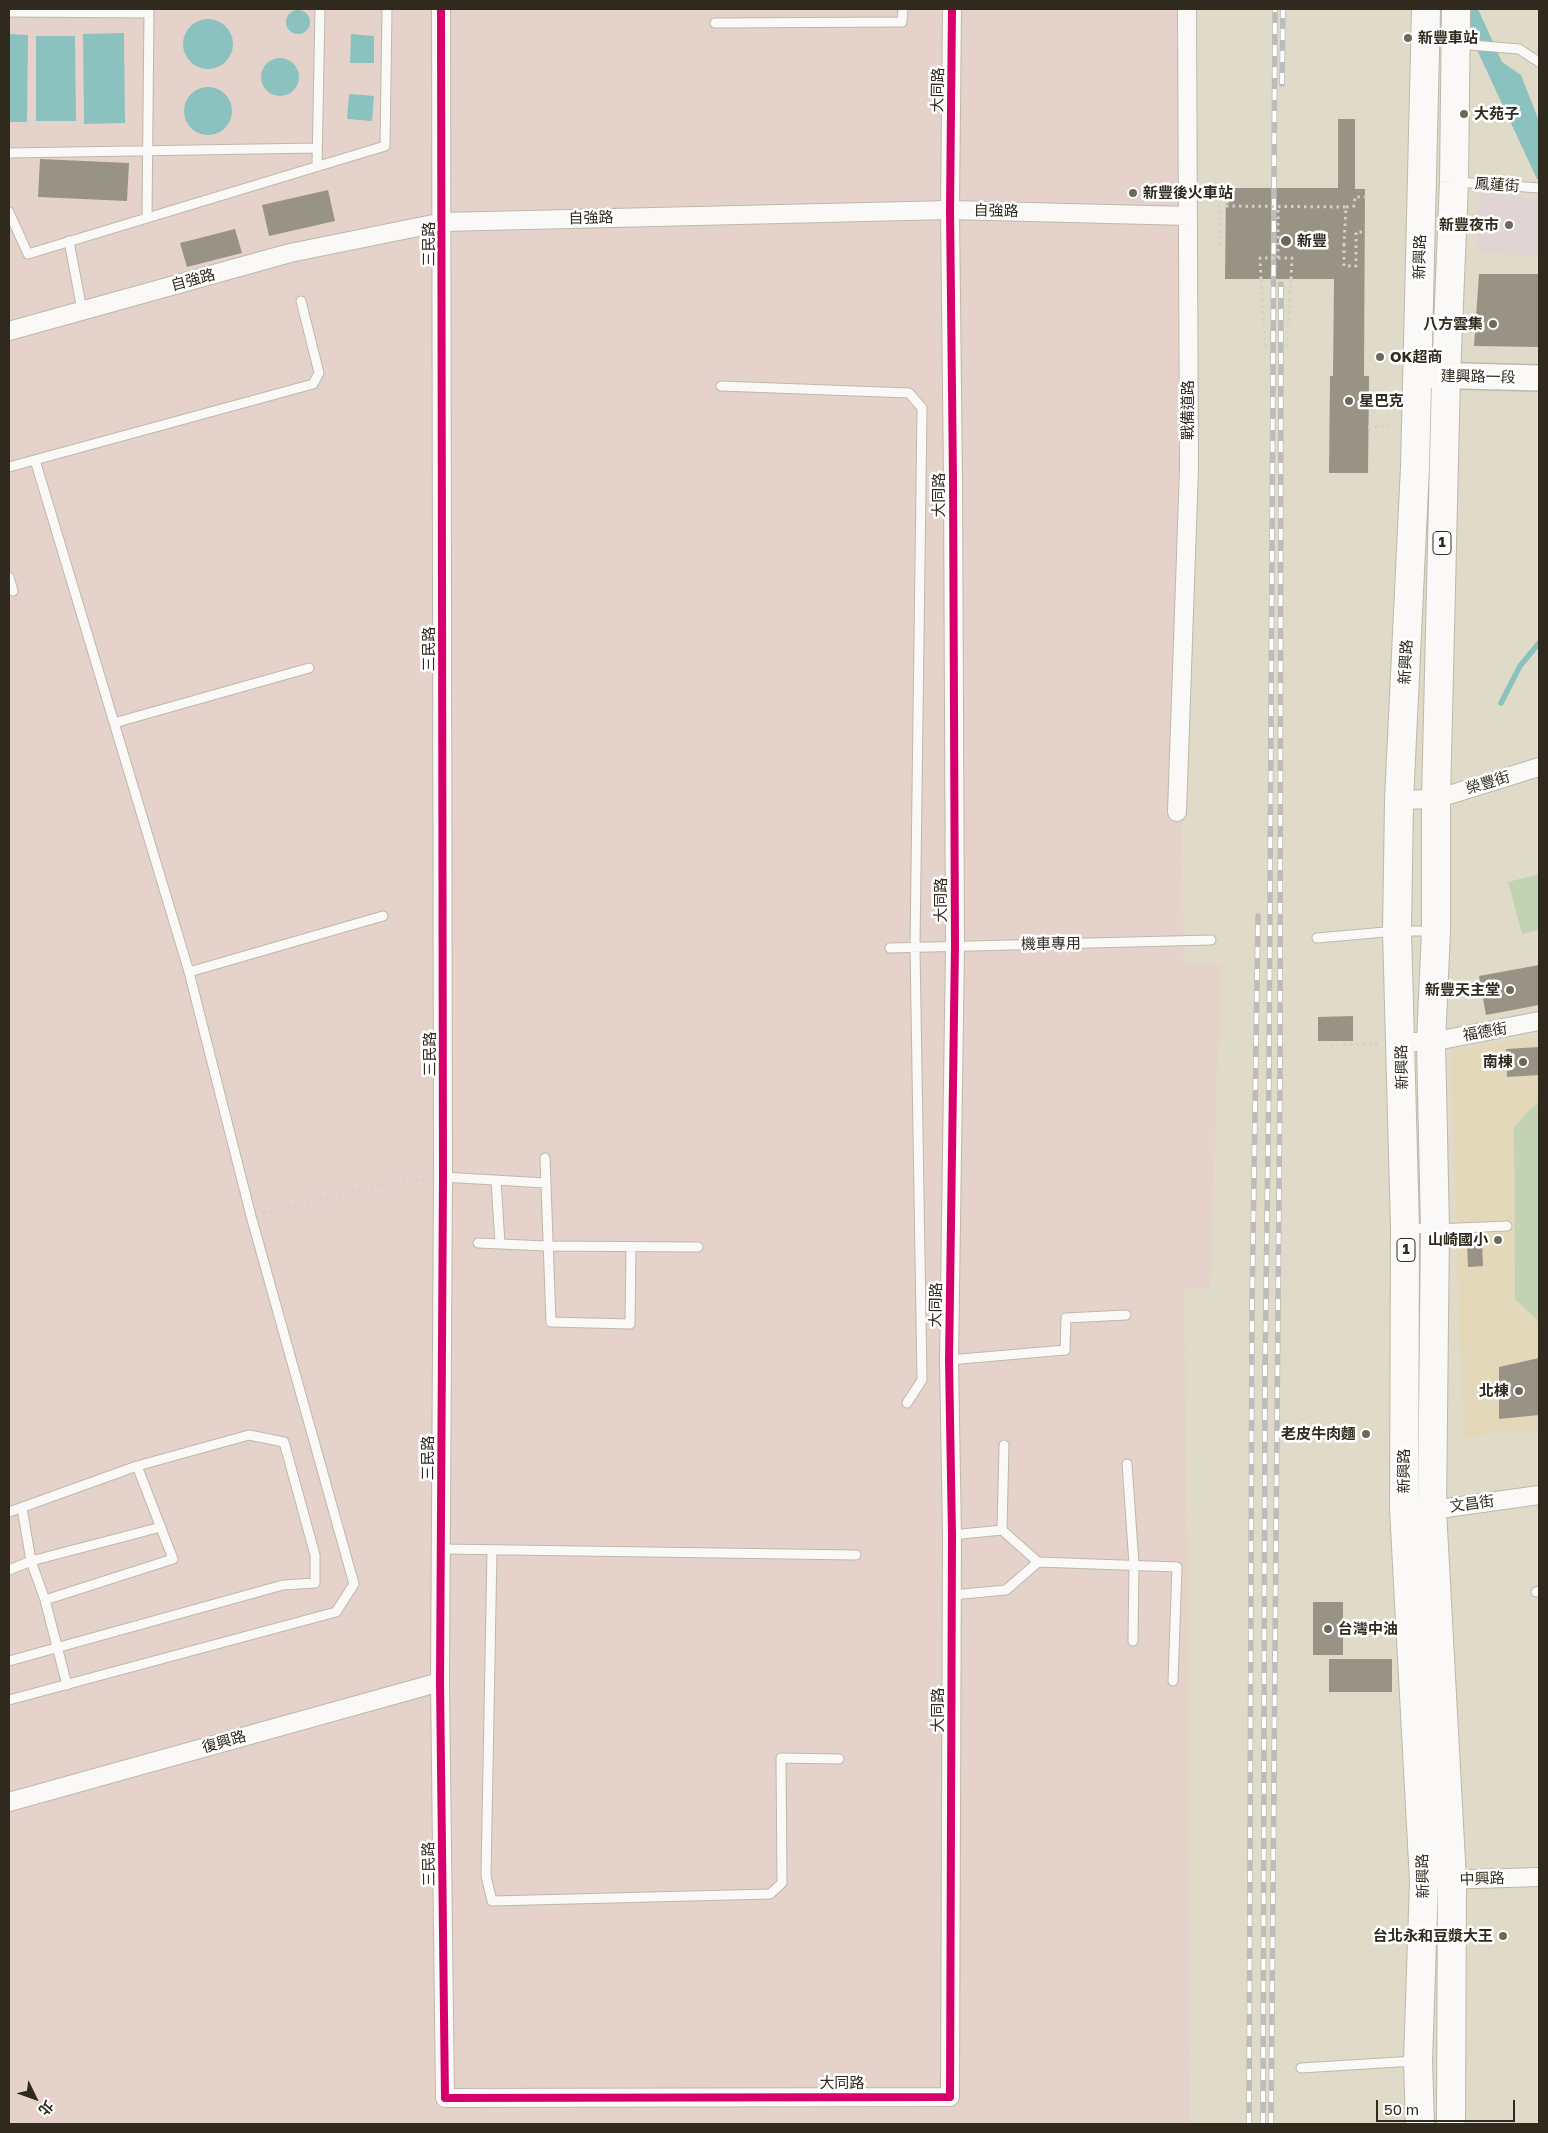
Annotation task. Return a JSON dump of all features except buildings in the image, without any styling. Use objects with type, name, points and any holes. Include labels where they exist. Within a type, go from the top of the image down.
[{"type":"main road","name":"新興路","points":[[1420,2124],[1418,2061],[1424,1881],[1404,1509],[1405,1228],[1397,931],[1399,800],[1415,467],[1426,9]]},
{"type":"main road","name":"1","points":[[1456,9],[1456,44]]},
{"type":"main road","name":"新興路","points":[[1451,2124],[1452,1880],[1432,1510],[1435,1229],[1431,1042],[1436,931],[1436,799],[1446,376],[1454,182],[1456,44]]},
{"type":"street","name":"三民路","points":[[441,9],[443,222],[443,1176],[440,1682],[445,2098]]},
{"type":"street","name":"大同路","points":[[445,2098],[950,2097],[952,1535],[949,1360],[955,946],[950,210],[952,9]]},
{"type":"street","name":"戰備道路","points":[[1177,812],[1189,469],[1187,9]]},
{"type":"street","name":"自強路","points":[[9,331],[290,253],[443,222],[950,210],[1188,216]]},
{"type":"street","name":"建興路一段","points":[[1417,375],[1539,378]]},
{"type":"street","name":"榮豐街","points":[[1399,800],[1436,799],[1539,766]]},
{"type":"street","name":"福德街","points":[[1401,1042],[1431,1042],[1539,1021]]},
{"type":"street","name":"文昌街","points":[[1404,1509],[1432,1510],[1539,1495]]},
{"type":"street","name":"復興路","points":[[9,1802],[440,1682]]},
{"type":"street","name":"中興路","points":[[1424,1881],[1539,1877]]},
{"type":"lane","points":[[317,166],[320,9]]},
{"type":"lane","points":[[9,212],[28,254],[386,146],[387,9]]},
{"type":"lane","points":[[715,23],[902,22],[903,9]]},
{"type":"lane","points":[[9,12],[149,11],[147,218]]},
{"type":"lane","points":[[1456,44],[1519,49],[1539,62]]},
{"type":"lane","points":[[9,153],[317,148]]},
{"type":"lane","name":"鳳蓮街","points":[[1454,182],[1539,188]]},
{"type":"lane","points":[[69,241],[82,310]]},
{"type":"lane","points":[[9,467],[313,384],[318,372],[302,301]]},
{"type":"lane","points":[[721,386],[909,393],[922,408],[915,947],[922,1380],[907,1403]]},
{"type":"lane","points":[[9,1700],[336,1612],[354,1584],[251,1216],[189,972],[35,460]]},
{"type":"lane","points":[[9,577],[13,591]]},
{"type":"lane","points":[[114,723],[309,668]]},
{"type":"lane","points":[[189,972],[383,916]]},
{"type":"lane","points":[[1317,938],[1397,931],[1436,931]]},
{"type":"lane","name":"機車專用","points":[[890,948],[1211,940]]},
{"type":"lane","points":[[545,1158],[546,1246],[550,1322],[630,1324],[631,1246]]},
{"type":"lane","points":[[443,1176],[545,1182]]},
{"type":"lane","points":[[496,1180],[500,1244]]},
{"type":"lane","points":[[1405,1228],[1435,1229],[1507,1226]]},
{"type":"lane","points":[[478,1242],[546,1246],[698,1247]]},
{"type":"lane","points":[[949,1360],[1065,1350],[1066,1318],[1126,1316]]},
{"type":"lane","points":[[9,1512],[137,1466],[249,1435],[284,1442],[315,1555],[315,1583],[283,1585],[9,1661]]},
{"type":"lane","points":[[1002,1530],[1004,1445]]},
{"type":"lane","points":[[1127,1464],[1134,1564],[1132,1641]]},
{"type":"lane","points":[[45,1600],[173,1559],[137,1466]]},
{"type":"lane","points":[[22,1508],[31,1561],[45,1600],[67,1685]]},
{"type":"lane","points":[[9,1570],[31,1561],[161,1527]]},
{"type":"lane","points":[[952,1535],[1002,1530],[1038,1562],[1176,1567],[1173,1681]]},
{"type":"lane","points":[[442,1549],[856,1555]]},
{"type":"lane","points":[[492,1550],[486,1876],[492,1901],[770,1894],[782,1883],[781,1758],[839,1759]]},
{"type":"lane","points":[[952,1595],[1006,1590],[1038,1562]]},
{"type":"lane","points":[[1300,2068],[1418,2061]]},
{"type":"path","points":[[1220,196],[1228,197],[1227,206]]},
{"type":"path","points":[[1220,246],[1219,206],[1346,207],[1354,206],[1355,197],[1368,197]]},
{"type":"path","points":[[1278,206],[1278,258]]},
{"type":"path","points":[[1346,207],[1344,266],[1356,266],[1356,232],[1366,232]]},
{"type":"path","points":[[1265,347],[1260,258],[1292,258],[1287,346]]},
{"type":"path","points":[[1368,427],[1397,426]]},
{"type":"path","points":[[1330,1046],[1401,1042]]},
{"type":"path","points":[[251,1216],[373,1186],[443,1176]]},
{"type":"shaded area","points":[[9,9],[1177,9],[1183,964],[1221,964],[1210,1289],[1185,1289],[1190,2124],[9,2124]]},
{"type":"shaded area","name":"新豐夜市","points":[[1481,194],[1539,198],[1539,255],[1477,252]]},
{"type":"shaded area","name":"山崎國小","points":[[1539,1036],[1539,1430],[1463,1437],[1451,1051]]},
{"type":"green space","points":[[1539,874],[1539,930],[1522,934],[1508,882]]},
{"type":"green space","points":[[1539,1103],[1539,1322],[1515,1299],[1514,1127],[1531,1108]]},
{"type":"water","points":[[1447,9],[1478,9],[1502,62],[1521,75],[1539,121],[1539,179],[1537,179],[1471,37]]},
{"type":"water","points":[[298,10],[303,11],[309,17],[309,27],[303,33],[298,34],[293,33],[287,27],[286,22],[287,17],[293,11]]},
{"type":"water","points":[[203,19],[213,19],[226,26],[233,39],[233,49],[226,62],[213,69],[203,69],[194,65],[187,58],[183,49],[183,39],[187,30],[194,23]]},
{"type":"water","points":[[124,33],[125,123],[84,124],[83,34]]},
{"type":"water","points":[[9,34],[28,35],[27,122],[9,122]]},
{"type":"water","points":[[351,34],[374,36],[374,63],[350,63]]},
{"type":"water","points":[[36,36],[75,36],[76,121],[36,121]]},
{"type":"water","points":[[280,58],[293,64],[299,77],[293,90],[280,96],[267,90],[261,77],[267,64]]},
{"type":"water","points":[[208,87],[217,89],[225,94],[230,102],[232,111],[230,120],[225,128],[217,133],[208,135],[199,133],[191,128],[186,120],[184,111],[186,102],[191,94],[199,89]]},
{"type":"water","points":[[349,94],[374,96],[372,121],[347,119]]},
{"type":"waterway","points":[[1501,703],[1520,666],[1539,643]]},
{"type":"railway","points":[[1263,2124],[1265,1370],[1269,1072],[1275,9]]},
{"type":"railway","points":[[1282,84],[1283,9]]},
{"type":"railway","points":[[1271,2124],[1280,1074],[1281,284]]},
{"type":"railway","points":[[1249,2124],[1252,1304],[1258,916]]},
{"type":"cycle path","points":[[441,9],[443,1177],[440,1682],[445,2098],[950,2097],[952,1535],[949,1360],[955,946],[950,210],[952,9]]},
{"type":"place","name":"新豐車站","points":[[1408,38]]},
{"type":"place","name":"大苑子","points":[[1464,114]]},
{"type":"place","name":"新豐後火車站","points":[[1133,193]]},
{"type":"place","name":"新豐夜市","points":[[1509,225]]},
{"type":"place","name":"新豐","points":[[1286,241]]},
{"type":"place","name":"八方雲集","points":[[1493,324]]},
{"type":"place","name":"OK超商","points":[[1380,357]]},
{"type":"place","name":"星巴克","points":[[1349,401]]},
{"type":"place","name":"新豐天主堂","points":[[1510,990]]},
{"type":"place","name":"南棟","points":[[1523,1062]]},
{"type":"place","name":"山崎國小","points":[[1498,1240]]},
{"type":"place","name":"北棟","points":[[1519,1391]]},
{"type":"place","name":"老皮牛肉麵","points":[[1366,1434]]},
{"type":"place","name":"台灣中油","points":[[1328,1629]]},
{"type":"place","name":"台北永和豆漿大王","points":[[1503,1936]]}]
